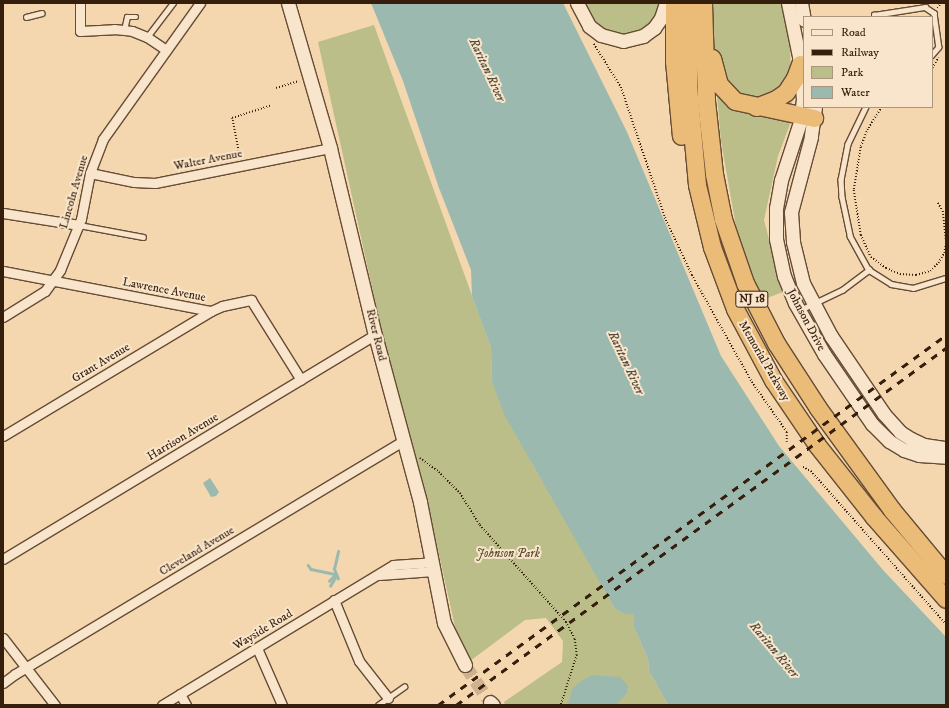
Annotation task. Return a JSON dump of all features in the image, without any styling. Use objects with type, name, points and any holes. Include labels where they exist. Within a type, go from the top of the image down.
[{"type":"highway","points":[[674,3],[674,60],[678,111],[692,201],[707,257],[726,308],[757,352]]},
{"type":"highway","name":"Memorial Parkway","points":[[688,3],[690,119],[700,200],[722,278],[757,352],[791,408],[834,467],[891,537],[946,599]]},
{"type":"highway","points":[[704,10],[719,84],[735,101],[756,107],[810,113]]},
{"type":"highway","name":"Memorial Parkway","points":[[704,10],[706,101],[713,168],[723,219],[742,276],[761,316],[796,375],[850,453],[915,538]]},
{"type":"highway","points":[[756,107],[776,99],[786,92],[795,78],[800,64]]},
{"type":"highway","points":[[915,538],[946,565]]},
{"type":"highway","name":"NJ 18","points":[[915,538],[946,575]]},
{"type":"street","points":[[80,3],[80,31],[124,30],[147,37],[166,50]]},
{"type":"street","name":"Lincoln Avenue","points":[[3,317],[45,291],[53,281],[79,226],[90,173],[103,140],[200,3]]},
{"type":"street","name":"River Road","points":[[288,3],[330,148],[375,335],[420,502],[444,623],[466,666]]},
{"type":"street","points":[[577,3],[589,26],[601,35],[623,41],[637,38],[654,28],[661,18],[666,3]]},
{"type":"street","name":"Johnson Drive","points":[[788,3],[800,64],[803,91]]},
{"type":"street","points":[[800,3],[803,16]]},
{"type":"street","name":"Johnson Drive","points":[[810,113],[794,196],[791,221],[796,257],[813,304],[861,383],[900,432],[924,445],[946,448]]},
{"type":"street","name":"Johnson Drive","points":[[810,113],[779,187],[775,224],[784,276],[799,311],[848,392],[876,428],[889,441],[904,450],[919,455],[946,458]]},
{"type":"street","name":"Walter Avenue","points":[[90,173],[134,182],[155,183],[330,148]]},
{"type":"street","points":[[3,212],[79,226]]},
{"type":"street","name":"Lawrence Avenue","points":[[3,271],[211,311],[222,306],[251,300],[301,380]]},
{"type":"street","name":"Grant Avenue","points":[[3,436],[211,311]]},
{"type":"street","name":"Harrison Avenue","points":[[3,559],[375,335]]},
{"type":"street","name":"Cleveland Avenue","points":[[3,683],[404,440]]},
{"type":"street","name":"Wayside Road","points":[[162,705],[394,565],[433,566]]},
{"type":"street","points":[[334,600],[359,661],[388,698]]},
{"type":"street","points":[[3,638],[28,667],[55,705]]},
{"type":"street","points":[[256,648],[282,705]]},
{"type":"street","points":[[180,694],[186,705]]},
{"type":"lane","points":[[147,37],[173,3]]},
{"type":"lane","points":[[874,16],[925,7],[932,11],[934,14],[939,47],[933,54]]},
{"type":"lane","points":[[26,17],[42,13]]},
{"type":"lane","points":[[124,30],[127,17],[136,17]]},
{"type":"lane","points":[[866,108],[848,144],[841,179],[842,197],[850,236],[869,270],[883,280],[906,288],[927,285],[946,278]]},
{"type":"lane","points":[[79,226],[143,237]]},
{"type":"lane","points":[[799,311],[842,290],[869,270]]},
{"type":"lane","points":[[378,705],[404,687]]},
{"type":"path","points":[[592,42],[605,58],[621,87],[666,220],[692,275],[752,382],[787,432],[787,442]]},
{"type":"path","points":[[276,88],[299,81]]},
{"type":"path","points":[[239,154],[232,118],[270,106]]},
{"type":"path","points":[[881,108],[868,129],[861,147],[854,190],[862,235],[870,257],[900,274],[916,275],[930,271],[938,263],[944,253],[946,243]]},
{"type":"path","points":[[938,203],[942,211],[946,240]]},
{"type":"path","points":[[418,457],[440,472],[460,493],[480,525],[566,622],[575,639],[577,655],[561,705]]},
{"type":"path","points":[[803,467],[811,471],[946,624]]},
{"type":"green space","points":[[576,3],[663,3],[659,14],[642,31],[623,36],[605,32]]},
{"type":"green space","points":[[713,3],[784,3],[790,42],[792,119],[778,156],[764,220],[783,292],[762,300],[738,238],[721,141],[713,50]]},
{"type":"green space","name":"Johnson Park","points":[[374,25],[491,348],[492,382],[534,467],[561,510],[615,609],[624,614],[632,614],[636,618],[633,625],[648,659],[649,671],[668,705],[505,705],[504,702],[562,662],[563,641],[546,618],[525,620],[470,661],[456,631],[428,505],[384,342],[318,42]]},
{"type":"water","name":"Raritan River","points":[[371,3],[563,3],[627,132],[721,356],[779,446],[883,570],[946,637],[946,705],[668,705],[649,671],[648,659],[633,625],[635,618],[632,614],[624,614],[615,609],[505,416],[492,382],[491,348],[472,296],[471,270],[439,188],[403,81]]},
{"type":"water","points":[[210,478],[219,492],[216,496],[211,497],[203,483]]},
{"type":"water","points":[[592,675],[620,677],[628,686],[627,693],[616,705],[568,705],[572,689],[581,681]]},
{"type":"waterway","points":[[338,551],[334,569],[338,579]]},
{"type":"waterway","points":[[308,565],[311,569],[335,574]]},
{"type":"waterway","points":[[329,581],[335,575]]},
{"type":"waterway","points":[[330,586],[336,576]]},
{"type":"tunnel","points":[[465,665],[490,702]]},
{"type":"railway","points":[[438,705],[946,335]]},
{"type":"railway","points":[[456,705],[946,348]]}]
